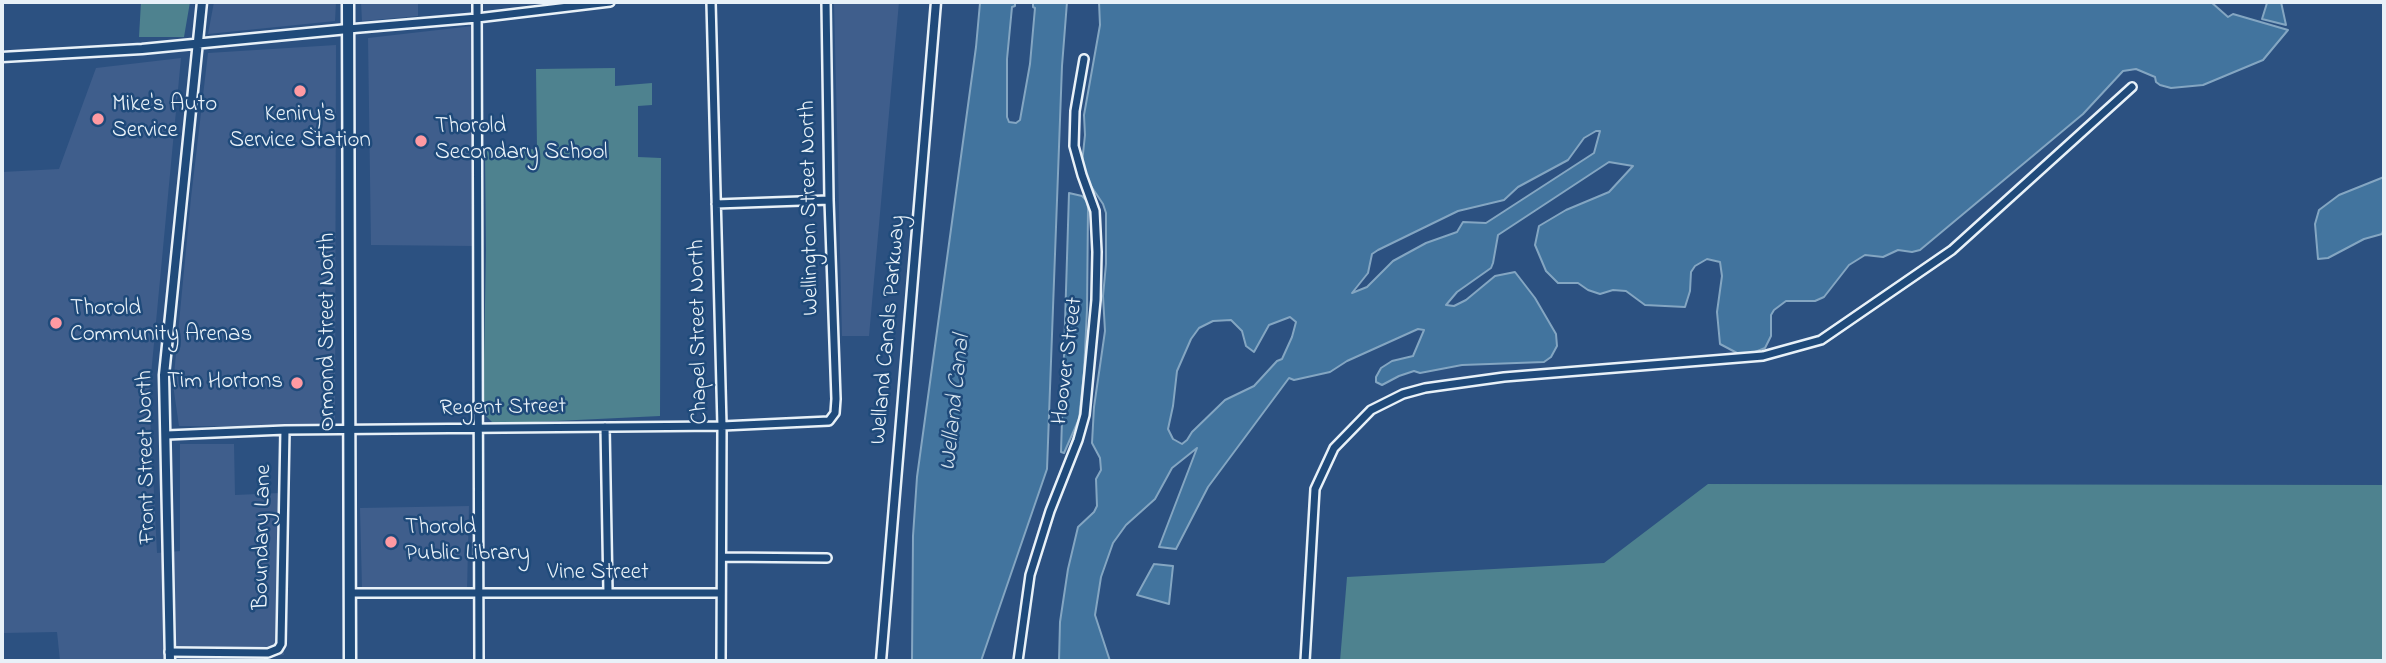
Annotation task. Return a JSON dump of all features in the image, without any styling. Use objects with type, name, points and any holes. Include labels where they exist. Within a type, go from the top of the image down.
[{"type":"main road","name":"Ormond Street North","points":[[348,2],[350,661]]},
{"type":"street","name":"Front Street North","points":[[170,657],[164,374],[202,2]]},
{"type":"street","points":[[477,2],[479,661]]},
{"type":"street","points":[[2,57],[196,44],[477,18],[607,2]]},
{"type":"street","name":"Chapel Street North","points":[[711,2],[722,426],[721,661]]},
{"type":"street","name":"Wellington Street North","points":[[826,2],[835,413]]},
{"type":"street","name":"Welland Canals Parkway","points":[[881,661],[936,2]]},
{"type":"street","name":"Hoover Street","points":[[1018,661],[1030,575],[1085,415],[1096,300],[1097,252],[1095,211],[1074,145],[1075,111],[1084,59]]},
{"type":"street","points":[[1305,661],[1315,489],[1334,448],[1371,410],[1403,394],[1425,388],[1504,377],[1763,356],[1821,340],[1952,250],[2132,87]]},
{"type":"street","points":[[716,204],[829,200]]},
{"type":"street","name":"Regent Street","points":[[167,435],[285,430],[478,430],[822,423],[829,421],[835,413]]},
{"type":"street","points":[[605,427],[608,592]]},
{"type":"street","name":"Boundary Lane","points":[[170,657],[268,653],[278,649],[281,644],[285,430]]},
{"type":"street","points":[[722,557],[827,558]]},
{"type":"street","name":"Vine Street","points":[[349,593],[721,593]]},
{"type":"shaded area","points":[[214,2],[336,2],[335,21],[208,34]]},
{"type":"shaded area","points":[[361,2],[418,2],[418,16],[362,21]]},
{"type":"shaded area","points":[[834,2],[899,2],[869,336],[842,336]]},
{"type":"shaded area","name":"Thorold Secondary School","points":[[473,26],[474,246],[371,245],[368,38]]},
{"type":"shaded area","points":[[336,45],[335,426],[179,426],[173,385],[208,53]]},
{"type":"shaded area","points":[[181,58],[149,396],[157,553],[180,551],[180,444],[234,444],[235,495],[280,493],[284,655],[259,658],[259,661],[60,661],[57,632],[4,633],[2,172],[59,169],[96,68]]},
{"type":"shaded area","points":[[469,506],[467,591],[362,588],[360,508]]},
{"type":"green space","points":[[141,2],[190,2],[184,37],[139,37]]},
{"type":"green space","points":[[615,68],[615,86],[652,83],[652,105],[638,106],[638,157],[661,158],[660,416],[494,424],[483,413],[485,151],[537,149],[536,69]]},
{"type":"green space","points":[[1708,484],[2384,485],[2384,661],[1340,661],[1347,577],[1604,563]]},
{"type":"water","name":"Welland Canal","points":[[978,2],[1015,2],[1012,7],[1007,59],[1007,117],[1009,122],[1016,123],[1020,120],[1030,64],[1035,8],[1033,2],[1067,2],[1062,66],[1047,469],[981,661],[912,661],[913,536],[917,477],[976,47]]},
{"type":"water","points":[[1099,2],[2211,2],[2228,17],[2233,14],[2288,30],[2263,60],[2203,85],[2171,88],[2160,85],[2155,77],[2136,69],[2123,71],[2083,114],[1920,250],[1898,250],[1883,257],[1865,255],[1849,265],[1824,297],[1815,301],[1786,301],[1774,310],[1771,315],[1771,336],[1765,348],[1750,354],[1739,354],[1720,344],[1717,312],[1722,276],[1720,262],[1707,259],[1695,266],[1691,272],[1690,291],[1685,307],[1645,305],[1626,291],[1613,290],[1600,294],[1578,283],[1558,283],[1546,271],[1535,245],[1539,226],[1566,210],[1609,192],[1633,166],[1609,162],[1498,235],[1491,268],[1457,292],[1446,305],[1454,306],[1466,300],[1495,276],[1515,272],[1535,298],[1556,334],[1557,346],[1551,357],[1544,362],[1462,365],[1420,373],[1414,371],[1382,385],[1376,382],[1381,368],[1392,361],[1413,356],[1424,330],[1418,329],[1347,361],[1330,372],[1294,380],[1289,378],[1208,487],[1176,549],[1159,547],[1197,448],[1172,468],[1155,499],[1126,525],[1113,543],[1101,577],[1095,615],[1110,661],[1059,661],[1060,622],[1068,569],[1078,527],[1097,506],[1096,479],[1101,470],[1100,458],[1092,443],[1094,407],[1105,331],[1103,296],[1106,213],[1085,177],[1082,163],[1084,115],[1100,25]],"holes":[[[1600,131],[1594,153],[1486,223],[1463,222],[1457,232],[1426,243],[1393,261],[1367,287],[1352,293],[1368,273],[1372,254],[1378,250],[1458,211],[1504,200],[1518,187],[1568,160],[1584,138]],[[1290,317],[1296,322],[1282,359],[1254,386],[1225,400],[1182,444],[1173,439],[1168,429],[1177,371],[1191,339],[1199,328],[1213,321],[1231,320],[1242,331],[1246,346],[1254,352],[1269,325]]]},
{"type":"water","points":[[2263,2],[2281,2],[2286,25],[2262,19],[2267,3]]},
{"type":"water","points":[[2384,177],[2382,234],[2364,239],[2328,258],[2318,259],[2315,224],[2319,210],[2339,195]]},
{"type":"water","points":[[1069,193],[1082,196],[1087,201],[1087,310],[1079,419],[1064,453],[1061,452]]},
{"type":"water","points":[[1154,564],[1173,566],[1169,604],[1137,595]]},
{"type":"place","name":"Keniry's Service Station","points":[[300,91]]},
{"type":"place","name":"Mike's Auto Service","points":[[98,119]]},
{"type":"place","name":"Thorold Secondary School","points":[[421,141]]},
{"type":"place","name":"Thorold Community Arenas","points":[[56,323]]},
{"type":"place","name":"Tim Hortons","points":[[297,383]]},
{"type":"place","name":"Thorold Public Library","points":[[391,542]]}]
